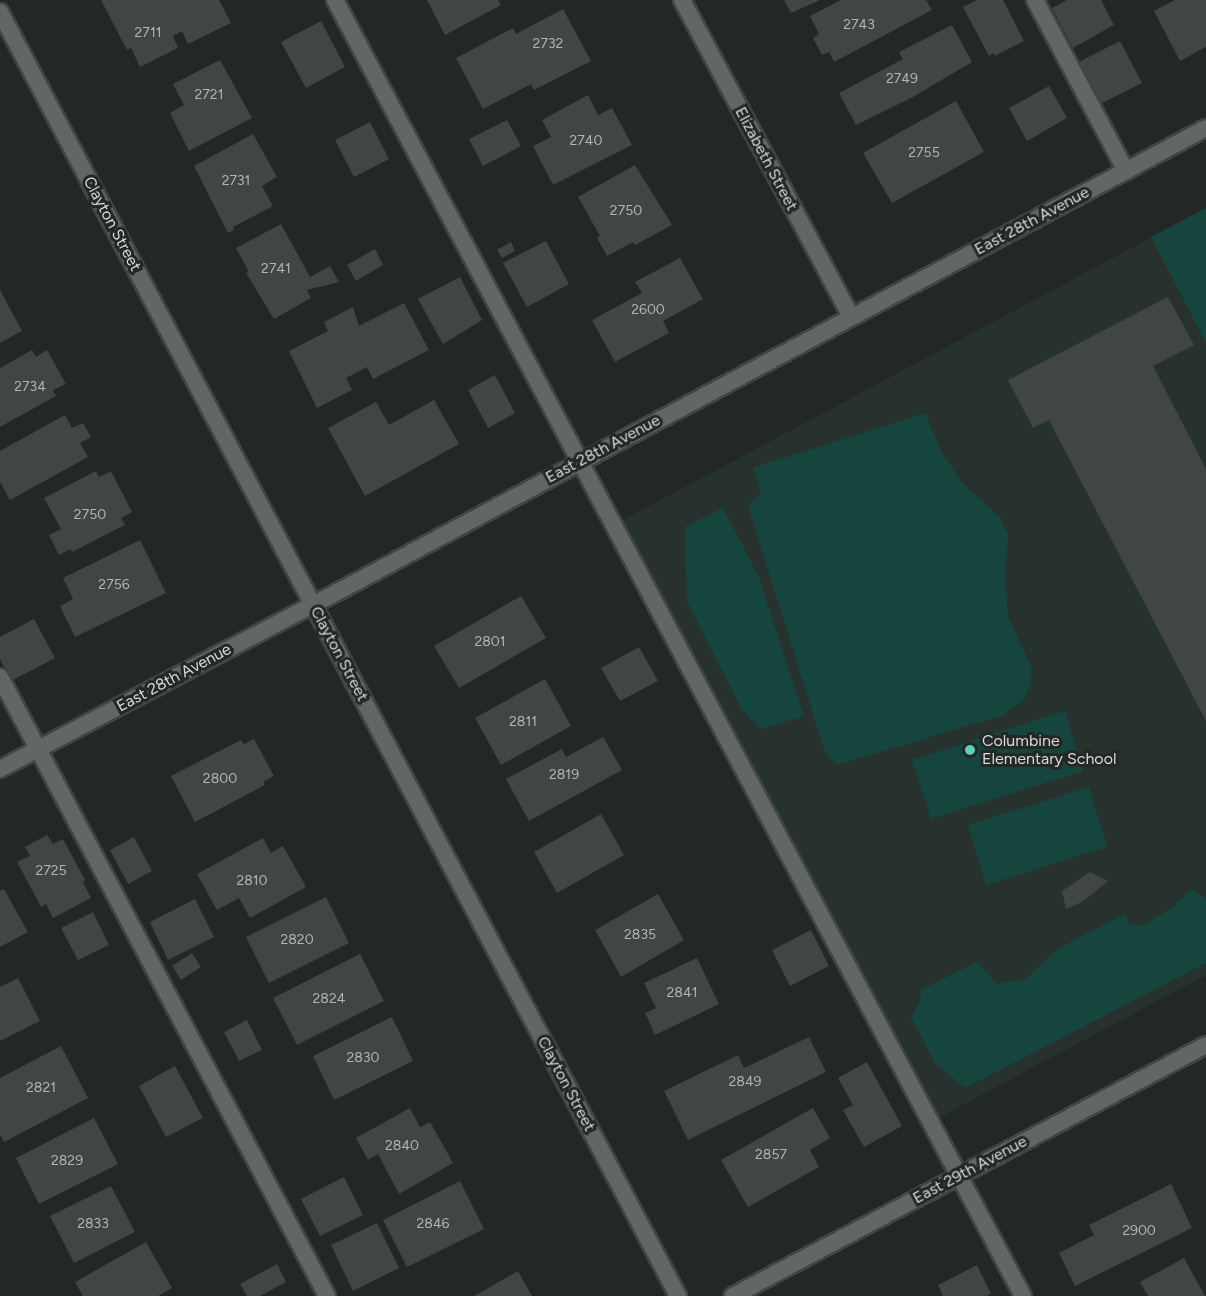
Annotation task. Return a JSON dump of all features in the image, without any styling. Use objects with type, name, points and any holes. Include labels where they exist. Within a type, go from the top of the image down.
[{"type":"street","points":[[335,0],[1023,1296]]},
{"type":"street","name":"Elizabeth Street","points":[[682,0],[850,317]]},
{"type":"street","points":[[1035,0],[1126,171]]},
{"type":"street","name":"Clayton Street","points":[[0,12],[678,1296]]},
{"type":"street","name":"East 28th Avenue","points":[[0,769],[314,605],[1206,128]]},
{"type":"street","points":[[0,677],[327,1296]]},
{"type":"street","name":"East 29th Avenue","points":[[733,1296],[1206,1044]]},
{"type":"shaded area","name":"Columbine Elementary School","points":[[1206,208],[1206,975],[931,1122],[614,525]]},
{"type":"green space","points":[[1206,208],[1206,343],[1151,237]]},
{"type":"green space","points":[[925,413],[942,453],[961,481],[1001,519],[1008,535],[1005,575],[1008,617],[1031,666],[1031,683],[1024,699],[1004,715],[837,765],[825,752],[748,506],[761,492],[753,468]]},
{"type":"green space","points":[[723,508],[758,575],[804,716],[760,729],[742,710],[687,601],[685,527]]},
{"type":"green space","points":[[1065,711],[1083,771],[931,819],[912,760]]},
{"type":"green space","points":[[1089,787],[1107,847],[986,885],[968,825]]},
{"type":"green space","points":[[1192,889],[1206,899],[1206,963],[965,1088],[935,1063],[911,1017],[920,1003],[921,990],[977,962],[997,984],[1026,979],[1054,952],[1081,936],[1125,914],[1129,924],[1143,926],[1173,907]]},
{"type":"building","points":[[101,0],[219,0],[231,23],[188,44],[182,31],[173,36],[178,48],[140,67],[131,48],[127,50]]},
{"type":"building","points":[[427,0],[498,0],[501,5],[445,35]]},
{"type":"building","points":[[784,0],[820,0],[791,13]]},
{"type":"building","points":[[841,0],[926,0],[932,10],[834,62],[829,52],[822,55],[813,38],[819,34],[810,16]]},
{"type":"building","points":[[977,0],[1003,0],[1024,41],[995,56],[994,53],[989,56],[963,7]]},
{"type":"building","points":[[1067,0],[1101,0],[1114,25],[1073,48],[1052,8]]},
{"type":"building","points":[[1175,0],[1206,0],[1206,47],[1180,61],[1154,11]]},
{"type":"building","points":[[563,9],[591,61],[534,90],[531,84],[483,109],[456,58],[513,28],[516,34]]},
{"type":"building","points":[[321,21],[345,67],[306,88],[281,42]]},
{"type":"building","points":[[952,25],[972,62],[913,97],[856,125],[839,93],[903,59],[899,52]]},
{"type":"building","points":[[1120,41],[1142,83],[1100,104],[1079,62]]},
{"type":"building","points":[[220,60],[252,118],[189,151],[170,113],[184,105],[173,84]]},
{"type":"building","points":[[1049,86],[1067,118],[1027,141],[1009,108]]},
{"type":"building","points":[[588,95],[598,115],[612,108],[632,145],[553,185],[533,146],[551,137],[542,120]]},
{"type":"building","points":[[956,101],[984,152],[892,203],[863,153]]},
{"type":"building","points":[[507,120],[521,146],[483,166],[469,139]]},
{"type":"building","points":[[370,122],[389,159],[354,177],[335,140]]},
{"type":"building","points":[[253,134],[277,177],[262,186],[273,206],[233,227],[234,230],[228,233],[194,166]]},
{"type":"building","points":[[635,165],[672,225],[635,245],[633,242],[607,256],[597,238],[600,236],[578,197]]},
{"type":"building","points":[[281,224],[310,277],[330,266],[339,282],[307,290],[311,298],[274,319],[246,273],[249,272],[236,248]]},
{"type":"building","points":[[546,241],[569,284],[527,307],[503,263]]},
{"type":"building","points":[[511,242],[515,251],[502,258],[497,250]]},
{"type":"building","points":[[375,249],[383,265],[356,281],[347,265]]},
{"type":"building","points":[[680,258],[703,299],[663,321],[669,333],[615,362],[592,320],[642,293],[635,282]]},
{"type":"building","points":[[460,277],[482,320],[443,344],[418,299]]},
{"type":"building","points":[[0,290],[22,331],[0,343]]},
{"type":"building","points":[[1168,297],[1194,345],[1153,366],[1206,469],[1206,721],[1049,420],[1033,428],[1008,380]]},
{"type":"building","points":[[404,303],[429,350],[373,379],[367,367],[346,378],[352,390],[317,408],[289,351],[328,331],[324,322],[353,307],[359,326]]},
{"type":"building","points":[[32,350],[36,357],[47,350],[66,384],[53,390],[56,396],[0,427],[0,368]]},
{"type":"building","points":[[495,375],[515,413],[488,428],[468,390]]},
{"type":"building","points":[[434,400],[459,444],[365,496],[328,428],[376,402],[389,425]]},
{"type":"building","points":[[65,415],[72,428],[83,423],[91,437],[80,443],[88,457],[10,500],[0,482],[0,451]]},
{"type":"building","points":[[96,471],[99,477],[111,471],[132,512],[121,518],[125,525],[72,552],[70,549],[59,555],[49,535],[61,529],[44,498]]},
{"type":"building","points":[[140,540],[166,593],[75,637],[60,606],[73,599],[63,578]]},
{"type":"building","points":[[521,596],[546,638],[459,688],[434,646]]},
{"type":"building","points":[[34,619],[55,658],[11,681],[0,659],[0,637]]},
{"type":"building","points":[[639,647],[658,681],[620,701],[601,668]]},
{"type":"building","points":[[545,679],[571,726],[501,765],[475,718]]},
{"type":"building","points":[[603,737],[622,770],[529,821],[506,779],[562,749],[566,757]]},
{"type":"building","points":[[254,739],[274,776],[263,782],[265,785],[195,822],[171,776],[241,740],[244,744]]},
{"type":"building","points":[[601,814],[624,855],[557,893],[534,852]]},
{"type":"building","points":[[47,835],[53,844],[63,839],[85,880],[83,882],[91,898],[53,918],[46,904],[41,907],[17,862],[30,856],[25,847]]},
{"type":"building","points":[[134,837],[152,871],[128,884],[110,850]]},
{"type":"building","points":[[263,838],[271,853],[283,846],[306,887],[250,918],[239,898],[217,910],[197,874]]},
{"type":"building","points":[[1090,872],[1108,881],[1082,902],[1066,909],[1062,891]]},
{"type":"building","points":[[4,889],[28,932],[0,947],[0,891]]},
{"type":"building","points":[[658,894],[684,940],[621,977],[595,930]]},
{"type":"building","points":[[326,897],[349,943],[269,983],[246,937]]},
{"type":"building","points":[[195,899],[214,937],[168,960],[150,922]]},
{"type":"building","points":[[93,912],[109,945],[78,960],[61,928]]},
{"type":"building","points":[[811,930],[829,966],[790,986],[772,950]]},
{"type":"building","points":[[192,953],[201,967],[181,980],[172,966]]},
{"type":"building","points":[[360,954],[384,1001],[297,1045],[273,998]]},
{"type":"building","points":[[697,958],[719,1004],[655,1035],[645,1013],[656,1008],[644,983]]},
{"type":"building","points":[[18,978],[40,1021],[0,1041],[0,987]]},
{"type":"building","points":[[392,1017],[413,1061],[334,1100],[313,1056]]},
{"type":"building","points":[[247,1020],[262,1050],[239,1061],[224,1032]]},
{"type":"building","points":[[809,1037],[826,1072],[688,1140],[664,1091],[738,1055],[744,1068]]},
{"type":"building","points":[[61,1046],[88,1098],[4,1142],[0,1134],[0,1078]]},
{"type":"building","points":[[867,1062],[902,1126],[864,1147],[843,1110],[853,1105],[838,1078]]},
{"type":"building","points":[[175,1066],[203,1118],[166,1137],[139,1086]]},
{"type":"building","points":[[410,1108],[420,1127],[430,1122],[453,1163],[399,1194],[378,1154],[368,1160],[356,1138]]},
{"type":"building","points":[[813,1108],[830,1138],[810,1150],[819,1167],[748,1207],[721,1160]]},
{"type":"building","points":[[94,1118],[118,1164],[39,1204],[16,1158]]},
{"type":"building","points":[[344,1177],[363,1215],[320,1236],[301,1199]]},
{"type":"building","points":[[460,1181],[484,1229],[407,1267],[383,1220]]},
{"type":"building","points":[[1171,1184],[1192,1228],[1075,1286],[1059,1253],[1094,1235],[1089,1225]]},
{"type":"building","points":[[111,1186],[135,1232],[74,1263],[50,1216]]},
{"type":"building","points":[[377,1223],[399,1268],[353,1291],[331,1245]]},
{"type":"building","points":[[146,1242],[172,1288],[158,1296],[83,1296],[75,1282]]},
{"type":"building","points":[[1184,1258],[1205,1296],[1148,1296],[1140,1282]]},
{"type":"building","points":[[277,1264],[286,1282],[260,1296],[247,1296],[240,1284]]},
{"type":"building","points":[[977,1265],[991,1294],[943,1296],[938,1285]]},
{"type":"building","points":[[518,1271],[532,1296],[474,1296]]},
{"type":"place","name":"Columbine Elementary School","points":[[970,750]]}]
